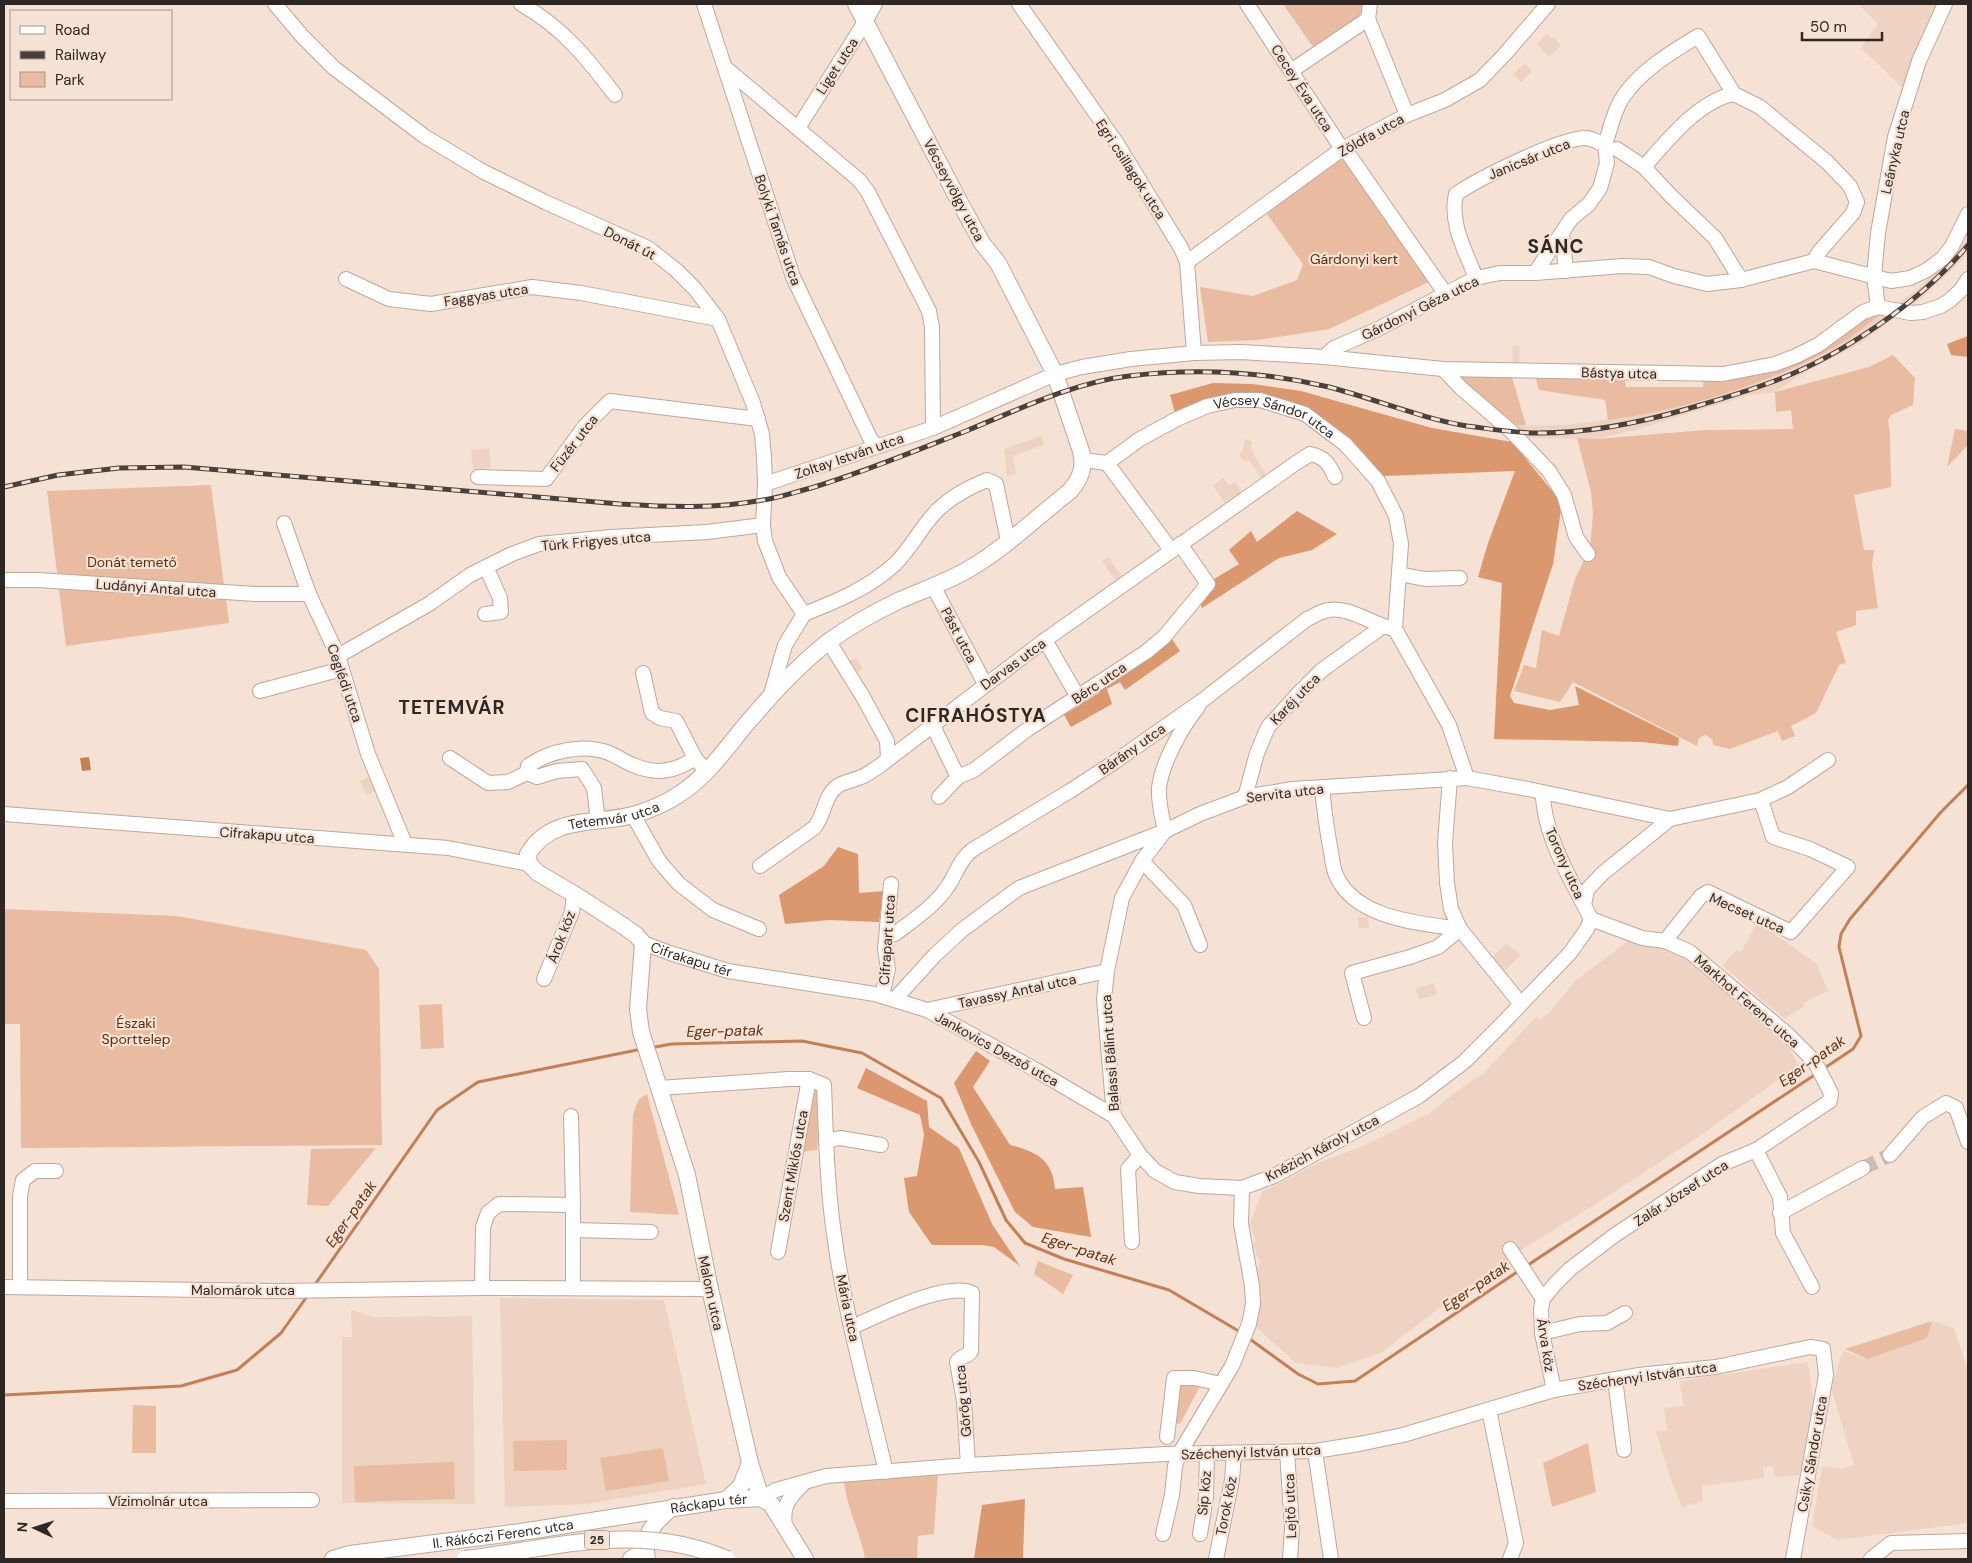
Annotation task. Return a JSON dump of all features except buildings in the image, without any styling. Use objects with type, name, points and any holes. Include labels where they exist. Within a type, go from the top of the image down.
[{"type":"main road","name":"Vécseyvölgy utca","points":[[856,4],[958,199],[982,243],[998,263],[1055,374],[1083,460]]},
{"type":"main road","points":[[933,586],[969,569],[1008,541],[1070,491],[1080,477],[1083,460]]},
{"type":"main road","name":"Tetemvár utca","points":[[529,864],[528,854],[532,847],[552,830],[633,815],[661,805],[683,792],[706,771],[771,694],[808,659],[857,622],[933,586]]},
{"type":"main road","points":[[529,864],[538,873],[574,894],[636,935],[643,943]]},
{"type":"main road","name":"Cifrakapu tér","points":[[643,943],[638,1009],[649,1059],[659,1088]]},
{"type":"main road","name":"Malom utca","points":[[659,1088],[687,1175],[710,1289],[750,1463],[761,1498]]},
{"type":"main road","points":[[726,1500],[741,1486],[750,1463]]},
{"type":"main road","name":"Ráckapu tér","points":[[646,1555],[648,1532],[657,1520],[673,1507],[726,1500],[761,1498],[771,1504],[805,1559]]},
{"type":"main road","name":"II. Rákóczi Ferenc utca","points":[[333,1559],[350,1554],[521,1532],[673,1507]]},
{"type":"main road","name":"II. Rákóczi Ferenc utca","points":[[466,1559],[579,1541],[634,1539],[674,1542],[727,1559]]},
{"type":"main road","points":[[631,1559],[646,1555]]},
{"type":"street","name":"Donát út","points":[[275,4],[302,36],[334,68],[424,136],[493,176],[545,202],[648,248],[676,270],[695,289],[718,319],[744,379],[758,419],[762,434],[765,484],[763,525],[765,541],[779,577],[804,614]]},
{"type":"street","points":[[521,4],[556,28],[576,46],[615,95]]},
{"type":"street","name":"Bolyki Tamás utca","points":[[704,4],[727,69],[753,156],[793,277],[872,440],[878,446]]},
{"type":"street","name":"Liget utca","points":[[798,128],[875,4]]},
{"type":"street","name":"Egri csillagok utca","points":[[1019,4],[1116,142],[1187,262],[1194,353]]},
{"type":"street","name":"Cecey Éva utca","points":[[1247,4],[1342,149],[1346,152],[1445,293]]},
{"type":"street","points":[[1370,4],[1368,18],[1406,115]]},
{"type":"street","name":"Zöldfa utca","points":[[1187,262],[1342,149],[1406,115],[1445,100],[1480,80],[1548,4]]},
{"type":"street","name":"Leányka utca","points":[[1878,308],[1874,276],[1878,233],[1896,137],[1919,61],[1945,4]]},
{"type":"street","points":[[1291,71],[1368,18]]},
{"type":"street","points":[[1535,273],[1571,219],[1589,204],[1600,188],[1611,147],[1620,101],[1636,80],[1677,49],[1698,36],[1734,94],[1760,107],[1827,162],[1850,186],[1857,202],[1853,213],[1819,252],[1814,261]]},
{"type":"street","points":[[727,69],[859,180],[868,192],[930,311],[932,327],[933,428],[1055,374],[1082,367],[1121,360],[1194,353],[1241,352],[1324,357]]},
{"type":"street","points":[[1644,166],[1672,135],[1694,115],[1724,96],[1734,94]]},
{"type":"street","name":"Janicsár utca","points":[[1476,278],[1454,222],[1453,204],[1456,194],[1473,182],[1562,143],[1588,138],[1611,147]]},
{"type":"street","points":[[1611,147],[1644,166],[1671,196],[1715,238],[1741,280]]},
{"type":"street","name":"Gárdonyi Géza utca","points":[[1324,357],[1334,348],[1378,329],[1476,278],[1500,273],[1535,273],[1622,266],[1649,267],[1674,276],[1707,284],[1741,280],[1814,261],[1891,281],[1910,278],[1927,270],[1943,258],[1952,246],[1968,214]]},
{"type":"street","points":[[1562,233],[1566,271]]},
{"type":"street","points":[[1878,308],[1911,313],[1922,312],[1941,306],[1950,301],[1961,290],[1968,279]]},
{"type":"street","name":"Faggyas utca","points":[[346,280],[390,300],[431,304],[532,287],[581,293],[718,319]]},
{"type":"street","name":"Bástya utca","points":[[1324,357],[1443,369],[1704,374],[1737,372],[1775,364],[1796,356],[1818,345],[1863,312],[1878,308]]},
{"type":"street","points":[[1443,369],[1461,388],[1512,432],[1549,472],[1564,495],[1576,537],[1588,554]]},
{"type":"street","name":"Füzér utca","points":[[478,476],[546,479],[585,426],[610,400],[758,419]]},
{"type":"street","name":"Vécsey Sándor utca","points":[[1107,463],[1140,439],[1177,419],[1207,406],[1235,400],[1260,400],[1305,414],[1345,444],[1378,481],[1396,516],[1400,544],[1399,574],[1389,628]]},
{"type":"street","name":"Zoltay István utca","points":[[765,484],[933,428]]},
{"type":"street","name":"Darvas utca","points":[[760,866],[819,823],[828,796],[834,788],[846,780],[860,778],[888,759],[1045,640],[1283,472],[1310,454],[1322,456],[1330,466],[1335,477]]},
{"type":"street","points":[[1083,460],[1107,463],[1176,547]]},
{"type":"street","points":[[804,614],[863,588],[893,565],[908,550],[933,515],[951,498],[987,480],[996,484],[1008,541]]},
{"type":"street","name":"Ceglédi utca","points":[[284,524],[309,594],[340,663],[368,754],[406,844]]},
{"type":"street","name":"Türk Frigyes utca","points":[[260,691],[340,663],[470,575],[512,554],[539,544],[612,537],[707,532],[763,525]]},
{"type":"street","name":"Bérc utca","points":[[939,797],[958,777],[974,770],[1028,729],[1146,652],[1164,637],[1208,584],[1176,547]]},
{"type":"street","points":[[485,614],[501,612],[500,598],[486,567]]},
{"type":"street","points":[[1399,574],[1426,580],[1460,578]]},
{"type":"street","name":"Ludányi Antal utca","points":[[4,580],[38,580],[256,594],[309,594]]},
{"type":"street","name":"Pást utca","points":[[933,586],[985,684]]},
{"type":"street","name":"Bárány utca","points":[[888,934],[895,934],[936,900],[947,887],[966,854],[1078,786],[1203,700],[1307,619],[1327,610],[1336,609],[1389,628]]},
{"type":"street","name":"Tetemvár utca","points":[[771,694],[785,645],[804,614]]},
{"type":"street","points":[[1389,628],[1449,725],[1467,778]]},
{"type":"street","name":"Karéj utca","points":[[1245,797],[1257,753],[1268,727],[1322,670],[1389,628]]},
{"type":"street","points":[[1045,640],[1078,697]]},
{"type":"street","points":[[829,642],[863,697],[887,741],[888,759]]},
{"type":"street","points":[[643,673],[652,713],[660,718],[676,722],[695,758],[706,771]]},
{"type":"street","points":[[1165,831],[1160,801],[1162,777],[1175,745],[1191,715],[1203,700]]},
{"type":"street","points":[[932,724],[958,777]]},
{"type":"street","points":[[527,773],[528,766],[538,759],[583,748],[608,752],[635,766],[660,772],[681,768],[695,758]]},
{"type":"street","points":[[450,758],[488,783],[508,782],[527,773],[537,777],[557,771],[582,769],[594,788],[598,821]]},
{"type":"street","points":[[1591,919],[1584,904],[1587,890],[1603,873],[1670,820],[1761,800],[1788,788],[1828,760]]},
{"type":"street","points":[[1450,778],[1445,843],[1447,883],[1451,909],[1460,930],[1521,1004]]},
{"type":"street","name":"Servita utca","points":[[884,996],[929,962],[962,930],[1019,888],[1165,831],[1200,814],[1245,797],[1292,789],[1467,778],[1670,820]]},
{"type":"street","points":[[1322,788],[1335,874],[1346,893],[1361,904],[1409,922],[1460,930]]},
{"type":"street","name":"Torony utca","points":[[1543,793],[1546,819],[1551,836],[1584,904]]},
{"type":"street","name":"Mecset utca","points":[[1665,941],[1701,896],[1708,892],[1791,932],[1848,867],[1810,848],[1773,837],[1761,800]]},
{"type":"street","name":"Cifrakapu utca","points":[[4,814],[406,844],[448,848],[529,864]]},
{"type":"street","points":[[633,815],[658,861],[679,884],[712,910],[759,929]]},
{"type":"street","name":"Balassi Bálint utca","points":[[1165,831],[1142,860],[1122,898],[1107,971],[1104,999],[1114,1116],[1140,1155],[1155,1171],[1175,1182],[1199,1186],[1242,1188]]},
{"type":"street","points":[[1142,860],[1184,905],[1200,945]]},
{"type":"street","name":"Cifrapart utca","points":[[884,996],[888,969],[885,949],[892,884]]},
{"type":"street","name":"Árok köz","points":[[544,979],[572,912],[574,894]]},
{"type":"street","name":"Markhot Ferenc utca","points":[[1591,919],[1642,938],[1665,941],[1690,952],[1787,1034],[1816,1064],[1831,1093],[1830,1101]]},
{"type":"street","name":"Knézich Károly utca","points":[[1242,1188],[1274,1176],[1419,1096],[1464,1062],[1570,953],[1587,929],[1591,919]]},
{"type":"street","points":[[1364,1018],[1352,973],[1410,957],[1438,946],[1460,930]]},
{"type":"street","name":"Cifrakapu tér","points":[[643,943],[728,971],[884,996]]},
{"type":"street","name":"Tavassy Antal utca","points":[[927,1010],[1107,971]]},
{"type":"street","name":"Jankovics Dezső utca","points":[[884,996],[927,1010],[1114,1116]]},
{"type":"street","points":[[659,1088],[809,1079]]},
{"type":"street","name":"Mária utca","points":[[809,1079],[824,1085],[826,1141],[834,1239],[852,1327],[886,1472]]},
{"type":"street","name":"Szent Miklós utca","points":[[778,1252],[809,1079]]},
{"type":"street","name":"Zalár József utca","points":[[1543,1299],[1570,1270],[1615,1235],[1722,1164],[1756,1150],[1830,1101]]},
{"type":"street","points":[[1890,1155],[1923,1117],[1946,1103],[1956,1108],[1968,1142]]},
{"type":"street","points":[[571,1116],[573,1288]]},
{"type":"street","points":[[826,1141],[840,1138],[881,1145]]},
{"type":"street","points":[[1756,1150],[1780,1197],[1783,1233],[1812,1287]]},
{"type":"street","points":[[1132,1242],[1128,1169],[1140,1155]]},
{"type":"street","points":[[1780,1213],[1863,1168]]},
{"type":"street","points":[[20,1286],[20,1196],[23,1180],[34,1171],[56,1171]]},
{"type":"street","points":[[1164,1534],[1172,1495],[1175,1466],[1179,1454],[1220,1384],[1242,1343],[1249,1324],[1253,1304],[1241,1224],[1242,1188]]},
{"type":"street","points":[[482,1288],[483,1227],[488,1213],[499,1204],[573,1205]]},
{"type":"street","points":[[573,1230],[652,1232]]},
{"type":"street","points":[[1510,1249],[1543,1299]]},
{"type":"street","name":"Malomárok utca","points":[[4,1287],[281,1290],[482,1288],[710,1289]]},
{"type":"street","name":"Görög utca","points":[[852,1327],[909,1302],[942,1293],[966,1290],[972,1293],[971,1351],[957,1362],[964,1401],[968,1465]]},
{"type":"street","name":"Árva köz","points":[[1543,1299],[1541,1309],[1542,1333],[1554,1390]]},
{"type":"street","points":[[1542,1333],[1580,1324],[1607,1323],[1625,1313]]},
{"type":"street","name":"Széchenyi István utca","points":[[761,1498],[776,1490],[826,1476],[968,1465],[1179,1454],[1314,1451],[1403,1435],[1554,1390],[1615,1378],[1716,1367],[1810,1347],[1823,1349]]},
{"type":"street","name":"Csiky Sándor utca","points":[[1793,1559],[1826,1376],[1823,1349]]},
{"type":"street","points":[[1167,1437],[1174,1378],[1194,1378],[1220,1384]]},
{"type":"street","points":[[1615,1378],[1624,1450]]},
{"type":"street","points":[[1489,1410],[1516,1543],[1510,1559]]},
{"type":"street","points":[[1314,1451],[1331,1559]]},
{"type":"street","name":"Lejtő utca","points":[[1287,1452],[1292,1528],[1290,1559]]},
{"type":"street","name":"Síp köz","points":[[1200,1534],[1206,1497],[1207,1453]]},
{"type":"street","name":"Torok köz","points":[[1216,1559],[1232,1480],[1234,1453]]},
{"type":"street","points":[[786,1528],[783,1514],[785,1505],[792,1495],[808,1480]]},
{"type":"street","name":"Vízimolnár utca","points":[[4,1501],[312,1500]]},
{"type":"street","points":[[1871,1559],[1890,1543],[1968,1542]]},
{"type":"shaded area","points":[[1858,4],[1945,4],[1909,94],[1861,48],[1878,24]]},
{"type":"shaded area","points":[[1547,34],[1552,39],[1554,37],[1561,45],[1549,57],[1537,44]]},
{"type":"shaded area","points":[[1525,63],[1532,71],[1521,82],[1513,74]]},
{"type":"shaded area","points":[[1968,237],[1968,254],[1922,298],[1861,343],[1802,374],[1775,392],[1749,395],[1635,430],[1597,439],[1518,438],[1505,426],[1566,425],[1634,416],[1727,393],[1770,377],[1826,352],[1854,335],[1915,291],[1958,250]]},
{"type":"shaded area","points":[[1968,336],[1968,357],[1951,355],[1947,344]]},
{"type":"shaded area","points":[[1513,345],[1520,346],[1519,364],[1512,364]]},
{"type":"shaded area","points":[[1213,383],[1252,384],[1301,391],[1432,428],[1512,442],[1562,503],[1553,564],[1510,696],[1514,703],[1550,710],[1579,705],[1575,686],[1679,738],[1678,746],[1642,742],[1494,739],[1502,583],[1478,577],[1488,543],[1515,471],[1384,476],[1347,440],[1260,397],[1175,413],[1170,395]]},
{"type":"shaded area","points":[[1041,436],[1044,445],[1013,456],[1016,474],[1007,476],[1004,449]]},
{"type":"shaded area","points":[[1245,439],[1252,441],[1251,450],[1266,474],[1261,478],[1249,460],[1244,462],[1239,454],[1243,451]]},
{"type":"shaded area","points":[[489,448],[491,468],[473,470],[471,450]]},
{"type":"shaded area","points":[[1223,478],[1229,486],[1235,482],[1242,491],[1225,503],[1213,486]]},
{"type":"shaded area","points":[[1297,511],[1337,534],[1312,550],[1279,558],[1202,608],[1200,603],[1214,579],[1239,564],[1229,550],[1251,531],[1257,542]]},
{"type":"shaded area","points":[[1108,557],[1122,576],[1115,580],[1102,561]]},
{"type":"shaded area","points":[[1172,639],[1180,651],[1125,690],[1120,682],[1107,689],[1112,704],[1071,727],[1064,715],[1099,693],[1098,688]]},
{"type":"shaded area","points":[[856,658],[863,669],[855,674],[848,662]]},
{"type":"shaded area","points":[[89,757],[91,770],[82,771],[80,758]]},
{"type":"shaded area","points":[[371,776],[377,790],[367,795],[360,781]]},
{"type":"shaded area","points":[[838,847],[858,854],[859,893],[884,891],[879,922],[829,920],[785,924],[779,895],[824,866]]},
{"type":"shaded area","points":[[1358,917],[1368,917],[1369,928],[1359,928]]},
{"type":"shaded area","points":[[1757,922],[1817,964],[1828,991],[1803,1003],[1805,1006],[1784,1019],[1722,965],[1737,950],[1741,953]]},
{"type":"shaded area","points":[[1631,939],[1680,954],[1786,1044],[1799,1065],[1701,1135],[1510,1257],[1382,1352],[1337,1368],[1296,1363],[1257,1328],[1257,1272],[1260,1262],[1252,1244],[1256,1242],[1250,1224],[1262,1192],[1318,1163],[1368,1144],[1428,1114],[1465,1085],[1483,1074],[1536,1017],[1540,1019],[1550,1012],[1575,981]]},
{"type":"shaded area","points":[[1506,943],[1521,955],[1501,974],[1490,961]]},
{"type":"shaded area","points":[[1434,983],[1437,994],[1419,1000],[1415,989]]},
{"type":"shaded area","points":[[976,1051],[990,1061],[973,1087],[1010,1145],[1028,1150],[1042,1158],[1047,1164],[1054,1179],[1055,1189],[1083,1187],[1091,1237],[1033,1227],[1015,1212],[971,1124],[954,1083]]},
{"type":"shaded area","points":[[866,1068],[927,1101],[929,1127],[959,1148],[992,1224],[1020,1266],[994,1247],[983,1245],[932,1245],[909,1212],[904,1178],[917,1176],[924,1135],[920,1115],[857,1088]]},
{"type":"shaded area","points":[[500,1298],[664,1300],[706,1484],[586,1504],[505,1507]]},
{"type":"shaded area","points":[[351,1310],[374,1317],[472,1316],[475,1504],[342,1503],[342,1337],[352,1337]]},
{"type":"shaded area","points":[[1932,1321],[1954,1328],[1968,1371],[1968,1523],[1837,1540],[1812,1526],[1822,1466],[1843,1469],[1854,1465],[1831,1388],[1843,1351],[1868,1359],[1927,1338]]},
{"type":"shaded area","points":[[1808,1362],[1813,1398],[1803,1475],[1775,1477],[1773,1466],[1763,1468],[1764,1478],[1702,1486],[1703,1501],[1682,1507],[1672,1483],[1656,1432],[1667,1430],[1664,1408],[1684,1406],[1679,1381]]},
{"type":"shaded area","points":[[1025,1499],[1023,1559],[974,1559],[982,1505]]},
{"type":"green space","points":[[1283,4],[1362,4],[1360,16],[1313,47]]},
{"type":"green space","name":"Gárdonyi kert","points":[[1342,157],[1433,280],[1329,329],[1258,340],[1208,342],[1200,287],[1253,296],[1297,280],[1303,264],[1267,214]]},
{"type":"green space","points":[[1889,309],[1834,348],[1774,376],[1692,403],[1636,416],[1608,420],[1605,400],[1539,390],[1535,376],[1512,377],[1526,425],[1505,426],[1443,369],[1624,373],[1626,387],[1703,387],[1704,375],[1775,364],[1850,319]]},
{"type":"green space","points":[[1893,355],[1915,378],[1913,405],[1891,415],[1888,420],[1891,487],[1854,495],[1864,550],[1874,550],[1872,565],[1878,608],[1856,611],[1856,625],[1836,632],[1846,663],[1839,665],[1816,713],[1791,726],[1795,736],[1782,741],[1778,731],[1730,749],[1713,745],[1712,739],[1705,735],[1699,738],[1697,746],[1573,682],[1560,702],[1514,691],[1524,665],[1536,668],[1542,630],[1559,636],[1575,579],[1590,548],[1593,514],[1591,492],[1577,438],[1597,439],[1705,430],[1793,429],[1791,410],[1776,412],[1775,392],[1869,367]]},
{"type":"green space","points":[[1955,429],[1968,431],[1968,445],[1947,467]]},
{"type":"green space","name":"Donát temető","points":[[211,485],[229,623],[66,646],[47,491]]},
{"type":"green space","name":"Északi Sporttelep","points":[[4,909],[177,916],[366,950],[379,969],[382,1145],[21,1148],[20,1024],[4,1024]]},
{"type":"green space","points":[[442,1004],[444,1048],[421,1049],[419,1005]]},
{"type":"green space","points":[[818,1089],[821,1095],[817,1150],[801,1152],[813,1093]]},
{"type":"green space","points":[[647,1094],[679,1215],[630,1212],[633,1114],[639,1099]]},
{"type":"green space","points":[[376,1148],[328,1206],[307,1205],[311,1149]]},
{"type":"green space","points":[[1038,1261],[1073,1275],[1063,1294],[1034,1274]]},
{"type":"green space","points":[[1932,1321],[1927,1338],[1868,1359],[1845,1349]]},
{"type":"green space","points":[[1176,1381],[1201,1384],[1180,1424],[1173,1423]]},
{"type":"green space","points":[[133,1405],[156,1406],[156,1453],[132,1453]]},
{"type":"green space","points":[[567,1440],[567,1470],[514,1471],[513,1441]]},
{"type":"green space","points":[[1588,1443],[1596,1492],[1552,1507],[1543,1463]]},
{"type":"green space","points":[[663,1448],[669,1481],[606,1491],[600,1458]]},
{"type":"green space","points":[[454,1462],[455,1499],[355,1502],[354,1466]]},
{"type":"green space","points":[[938,1472],[934,1534],[918,1536],[917,1559],[865,1559],[844,1482]]},
{"type":"waterway","name":"Eger-patak","points":[[1823,1069],[1853,1049],[1861,1036],[1839,947],[1841,934],[1850,919],[1941,812],[1968,785]]},
{"type":"waterway","name":"Eger-patak","points":[[650,1048],[671,1044],[802,1041],[862,1053],[941,1098],[979,1162],[1006,1220],[1025,1243],[1064,1259],[1169,1290],[1242,1333]]},
{"type":"waterway","name":"Eger-patak","points":[[314,1286],[437,1110],[478,1082],[642,1049]]},
{"type":"waterway","name":"Eger-patak","points":[[1525,1267],[1816,1074]]},
{"type":"waterway","name":"Eger-patak","points":[[1247,1337],[1298,1374],[1318,1384],[1355,1381],[1520,1270]]},
{"type":"waterway","name":"Eger-patak","points":[[4,1395],[181,1386],[237,1370],[281,1333],[308,1295]]},
{"type":"tunnel","points":[[1863,1168],[1890,1155]]},
{"type":"railway","points":[[4,487],[58,475],[119,468],[184,467],[620,504],[727,505],[775,498],[831,482],[909,454],[1046,398],[1088,384],[1129,376],[1179,372],[1230,373],[1305,382],[1329,387],[1449,423],[1503,431],[1558,433],[1595,429],[1651,419],[1728,397],[1769,383],[1823,359],[1877,326],[1903,307],[1927,287],[1968,245]]},
{"type":"district","name":"SÁNC","points":[[1556,246]]},
{"type":"district","name":"TETEMVÁR","points":[[452,707]]},
{"type":"district","name":"CIFRAHÓSTYA","points":[[976,715]]}]
